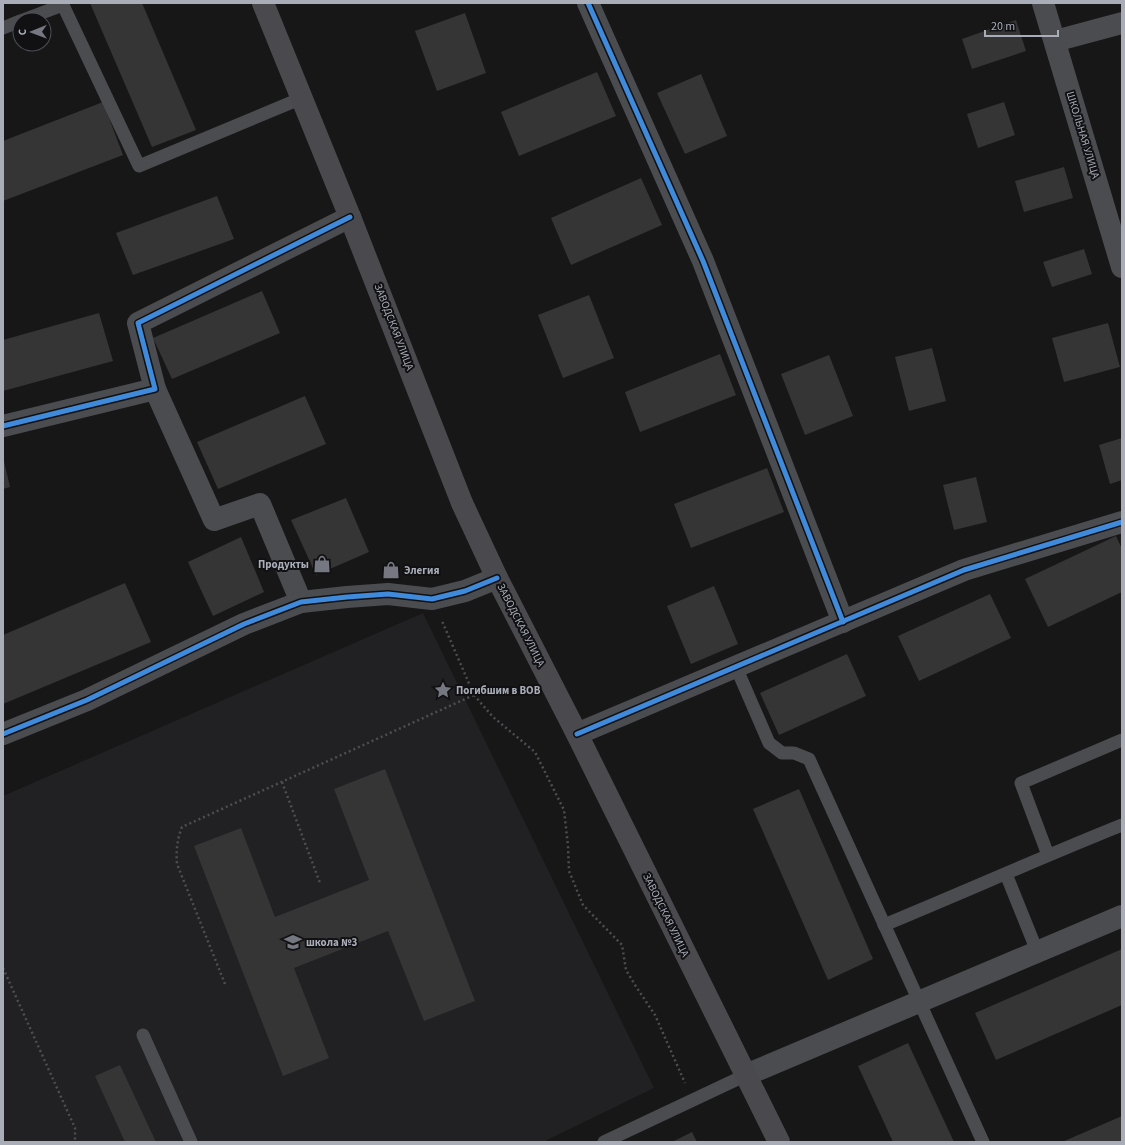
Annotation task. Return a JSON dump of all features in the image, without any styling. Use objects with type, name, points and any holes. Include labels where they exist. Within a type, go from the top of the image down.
[{"type":"main road","name":"ЗАВОДСКАЯ УЛИЦА","points":[[263,3],[350,217],[462,503],[497,578],[779,1142]]},
{"type":"street","points":[[588,3],[703,261],[843,622]]},
{"type":"street","name":"ШКОЛЬНАЯ УЛИЦА","points":[[1043,3],[1122,267]]},
{"type":"street","points":[[1055,41],[1122,23]]},
{"type":"street","points":[[301,602],[260,504],[214,520],[155,389],[138,323],[350,217]]},
{"type":"street","points":[[3,426],[155,389]]},
{"type":"street","points":[[576,734],[964,570],[1122,522]]},
{"type":"street","points":[[3,734],[87,700],[244,624],[301,602],[388,594],[432,599],[465,591],[497,578]]},
{"type":"street","points":[[746,1075],[1122,916]]},
{"type":"lane","points":[[42,12],[62,4],[139,166],[302,98]]},
{"type":"lane","points":[[736,666],[769,743],[782,753],[794,753],[809,759],[983,1142]]},
{"type":"lane","points":[[1048,855],[1020,783],[1122,740]]},
{"type":"lane","points":[[884,925],[1122,825]]},
{"type":"lane","points":[[1006,874],[1037,951]]},
{"type":"lane","points":[[143,1035],[191,1142]]},
{"type":"lane","points":[[604,1142],[746,1075]]},
{"type":"path","points":[[432,599],[474,695],[493,717],[535,752],[564,810],[569,871],[583,905],[622,945],[626,970],[634,985],[655,1015],[693,1100]]},
{"type":"path","points":[[225,984],[177,864],[176,850],[182,827],[474,695]]},
{"type":"path","points":[[282,782],[320,883]]},
{"type":"path","points":[[3,968],[75,1128],[75,1142]]},
{"type":"shaded area","name":"школа №3","points":[[423,613],[654,1088],[543,1142],[3,1142],[3,796]]},
{"type":"building","points":[[90,3],[142,3],[196,130],[152,147]]},
{"type":"building","points":[[465,13],[486,73],[437,91],[415,31]]},
{"type":"building","points":[[1016,20],[1026,51],[972,69],[962,39]]},
{"type":"building","points":[[597,72],[616,116],[519,156],[501,112]]},
{"type":"building","points":[[701,74],[727,136],[685,154],[657,93]]},
{"type":"building","points":[[103,102],[123,155],[3,201],[3,141]]},
{"type":"building","points":[[1004,102],[1015,135],[978,148],[967,114]]},
{"type":"building","points":[[1064,167],[1073,198],[1024,212],[1015,181]]},
{"type":"building","points":[[641,178],[662,225],[571,265],[551,218]]},
{"type":"building","points":[[217,196],[234,239],[133,275],[116,233]]},
{"type":"building","points":[[1084,249],[1092,274],[1052,287],[1043,262]]},
{"type":"building","points":[[262,291],[280,333],[172,379],[153,338]]},
{"type":"building","points":[[589,295],[614,358],[563,378],[538,315]]},
{"type":"building","points":[[99,313],[113,361],[3,391],[3,340]]},
{"type":"building","points":[[1108,323],[1120,367],[1064,382],[1052,338]]},
{"type":"building","points":[[932,348],[946,401],[909,411],[895,357]]},
{"type":"building","points":[[720,354],[736,395],[640,432],[625,392]]},
{"type":"building","points":[[829,355],[853,416],[805,435],[781,374]]},
{"type":"building","points":[[305,396],[326,444],[218,489],[197,442]]},
{"type":"building","points":[[1122,438],[1122,480],[1110,484],[1099,445]]},
{"type":"building","points":[[4,461],[10,487],[3,489],[3,462]]},
{"type":"building","points":[[767,468],[784,512],[691,548],[674,504]]},
{"type":"building","points":[[976,477],[987,522],[954,530],[943,485]]},
{"type":"building","points":[[346,498],[369,552],[316,575],[291,520]]},
{"type":"building","points":[[1116,536],[1122,549],[1122,592],[1048,627],[1025,579]]},
{"type":"building","points":[[241,537],[264,592],[213,616],[188,562]]},
{"type":"building","points":[[125,583],[151,642],[3,704],[3,635]]},
{"type":"building","points":[[714,586],[738,644],[691,664],[667,606]]},
{"type":"building","points":[[990,594],[1011,638],[919,681],[898,636]]},
{"type":"building","points":[[847,654],[866,696],[779,735],[760,693]]},
{"type":"building","points":[[385,769],[475,1001],[424,1021],[388,931],[294,968],[329,1058],[283,1076],[194,846],[241,828],[275,917],[369,880],[334,789]]},
{"type":"building","points":[[799,789],[873,959],[828,980],[753,809]]},
{"type":"building","points":[[1122,949],[1122,1005],[996,1060],[975,1013]]},
{"type":"building","points":[[908,1043],[954,1142],[893,1142],[858,1066]]},
{"type":"building","points":[[120,1065],[156,1142],[125,1142],[95,1076]]},
{"type":"building","points":[[1122,1116],[1122,1142],[1062,1142]]},
{"type":"building","points":[[692,1132],[697,1142],[672,1142]]},
{"type":"cycle path","points":[[588,3],[703,261],[843,622]]},
{"type":"cycle path","points":[[3,426],[155,389],[138,323],[350,217]]},
{"type":"cycle path","points":[[577,734],[964,570],[1122,522]]},
{"type":"cycle path","points":[[3,734],[87,700],[244,624],[301,602],[388,594],[432,599],[465,591],[497,578]]},
{"type":"place","name":"Продукты","points":[[322,564]]},
{"type":"place","name":"Элегия","points":[[391,570]]},
{"type":"place","name":"Погибшим в ВОВ","points":[[443,690]]},
{"type":"place","name":"школа №3","points":[[293,942]]}]
